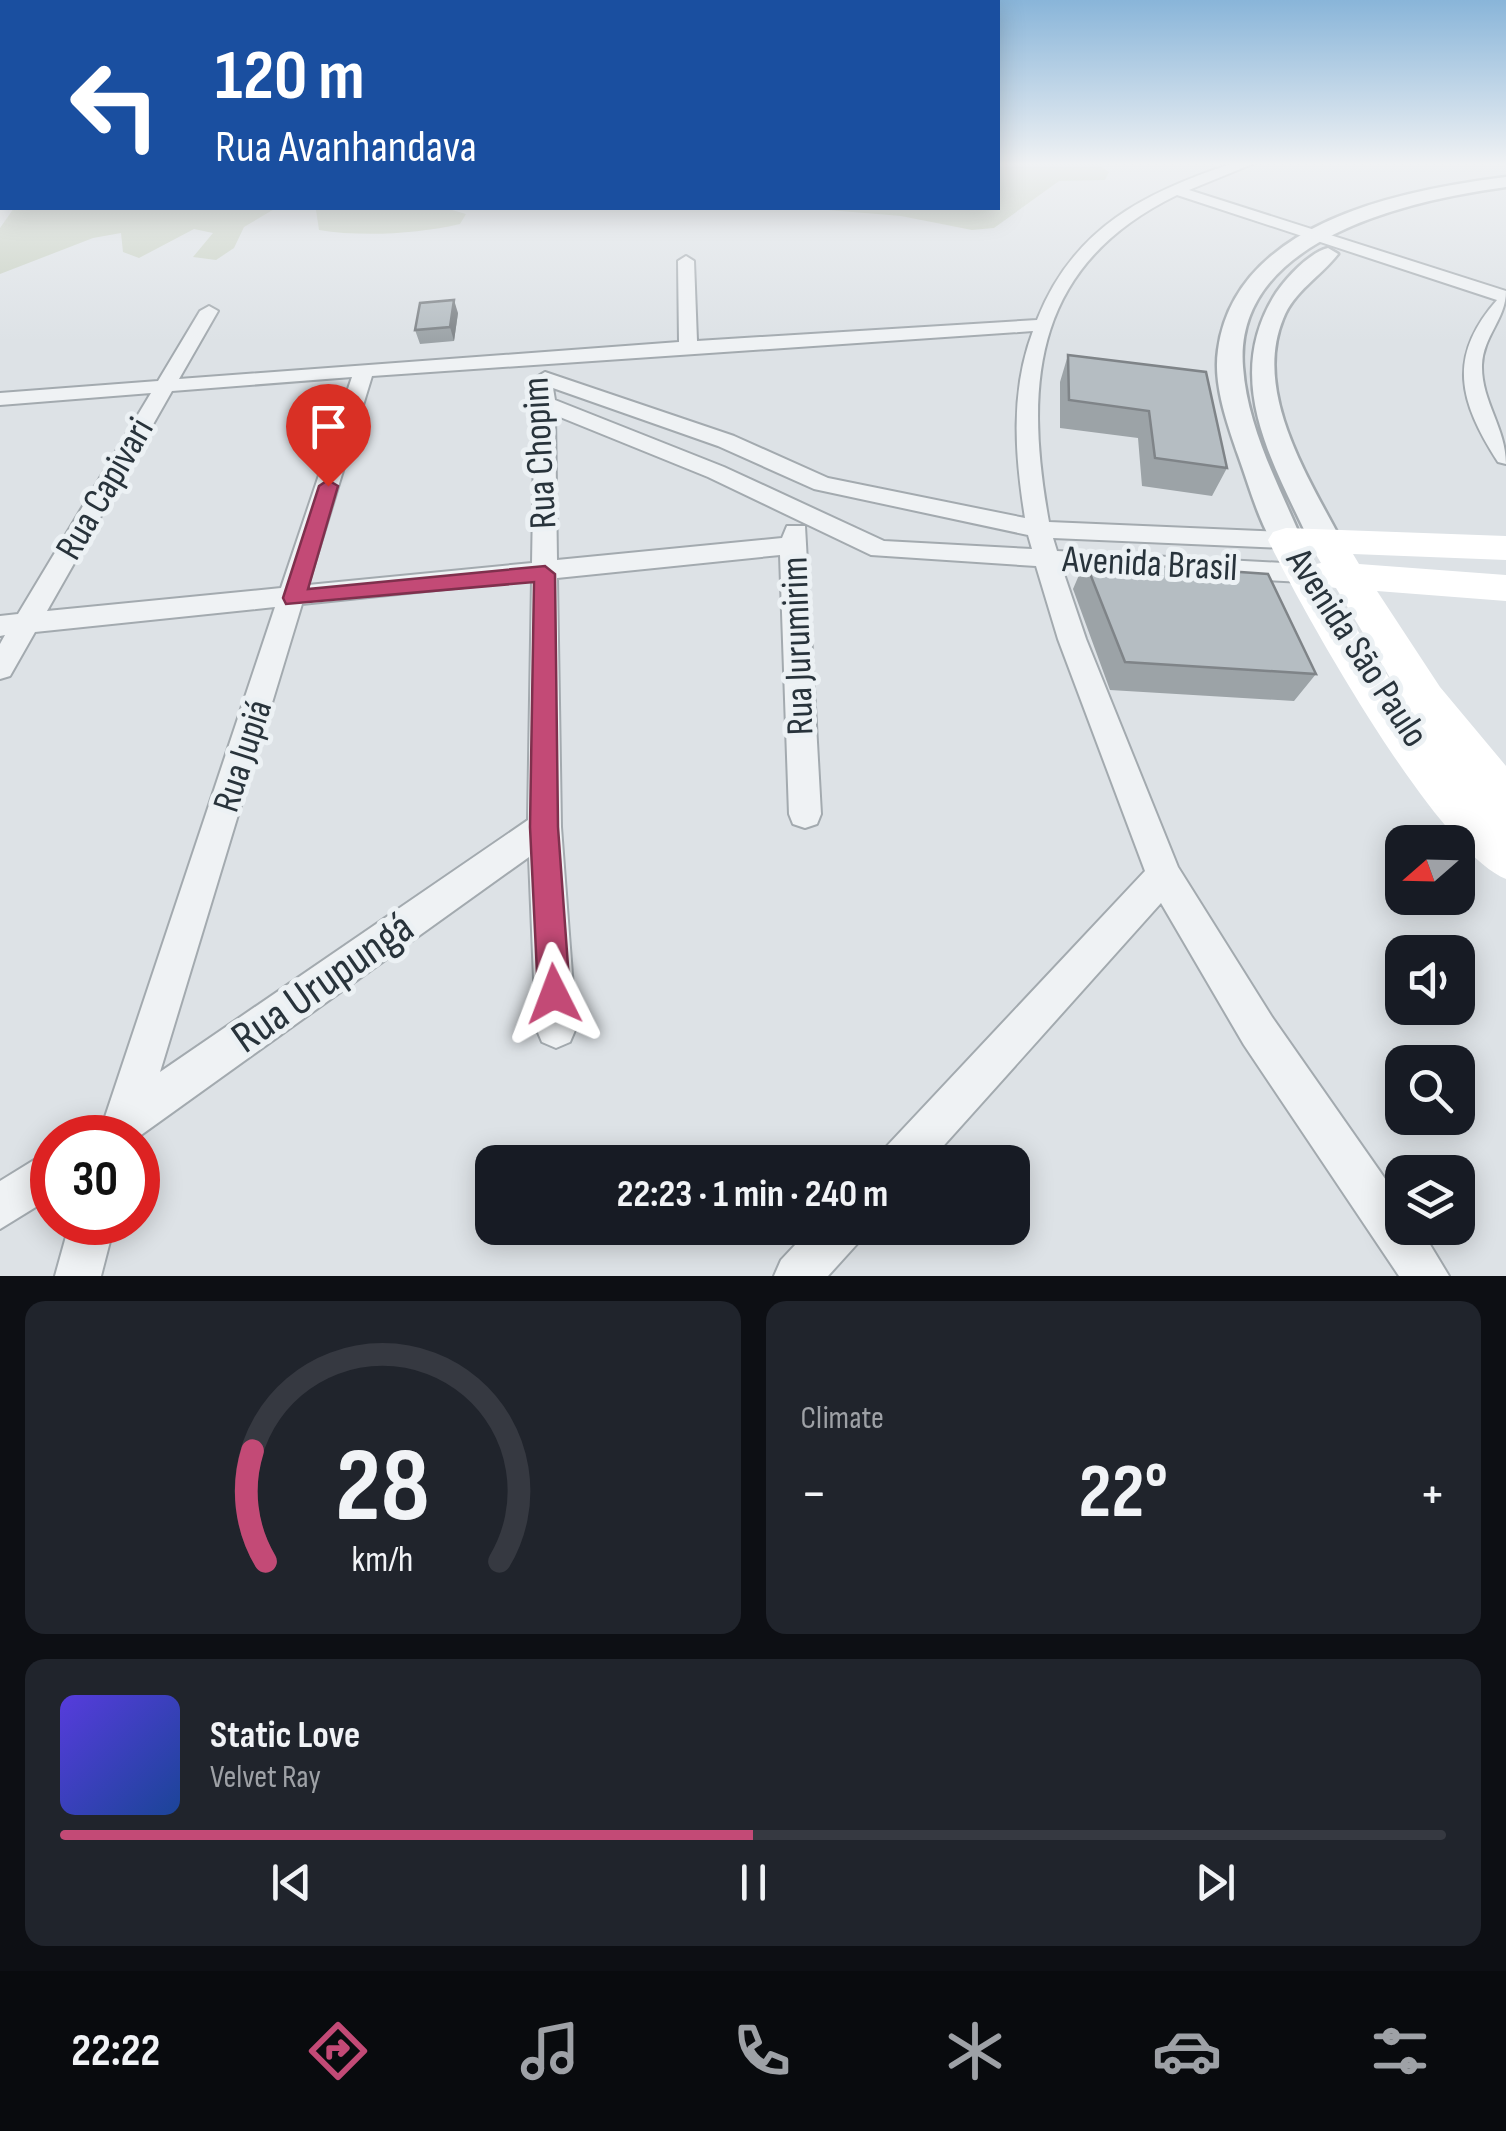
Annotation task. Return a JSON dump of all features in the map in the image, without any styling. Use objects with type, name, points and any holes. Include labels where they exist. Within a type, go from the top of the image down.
[{"type":"main road","name":"Avenida Brasil","points":[[1314,557],[1506,548]]},
{"type":"main road","name":"Avenida Brasil","points":[[1314,557],[1506,588]]},
{"type":"main road","name":"Avenida São Paulo","points":[[1314,557],[1506,801]]},
{"type":"main road","name":"Avenida São Paulo","points":[[1314,557],[1382,703],[1506,856]]},
{"type":"main road","points":[[1382,703],[1425,699]]},
{"type":"street","points":[[1119,223],[1104,231],[1072,266],[1041,326],[1028,373],[1024,434],[1038,528],[1093,694],[1164,875],[1268,1045],[1426,1276]]},
{"type":"street","points":[[1277,223],[1506,298],[1472,345],[1472,379],[1506,457]]},
{"type":"street","name":"Avenida São Paulo","points":[[1314,557],[1241,420],[1230,351],[1238,317],[1266,273],[1316,235],[1344,223]]},
{"type":"street","name":"Avenida São Paulo","points":[[1314,557],[1272,424],[1262,374],[1264,328],[1282,294],[1342,244],[1383,223]]},
{"type":"street","points":[[686,260],[688,347]]},
{"type":"street","name":"Rua Capivari","points":[[0,668],[13,625],[209,311]]},
{"type":"street","points":[[0,399],[363,373],[542,379],[688,347],[1041,326]]},
{"type":"street","name":"Rua Jupiá","points":[[120,1115],[294,598],[363,373]]},
{"type":"street","name":"Avenida Brasil","points":[[542,379],[726,441],[822,484],[1038,528],[1314,557]]},
{"type":"street","name":"Avenida Brasil","points":[[542,379],[880,549],[1048,558],[1314,557]]},
{"type":"street","name":"Rua Chopim","points":[[542,379],[544,827],[556,1028]]},
{"type":"street","points":[[1241,420],[1272,424]]},
{"type":"street","name":"Rua Jurumirim","points":[[805,814],[792,545],[803,511],[822,484]]},
{"type":"street","points":[[13,625],[545,574],[792,545]]},
{"type":"street","name":"Rua Urupungá","points":[[139,1115],[544,827]]},
{"type":"street","points":[[917,1145],[1164,875]]},
{"type":"street","points":[[0,1207],[30,1186]]},
{"type":"street","points":[[78,1276],[87,1245]]},
{"type":"street","points":[[796,1276],[825,1245]]},
{"type":"green space","points":[[4,223],[252,223],[244,227],[234,248],[216,260],[193,257],[213,233],[194,229],[139,258],[123,252],[121,233],[93,238],[0,274],[0,228]]},
{"type":"green space","points":[[318,223],[461,223],[389,233],[319,230]]},
{"type":"green space","points":[[934,223],[1002,223],[994,228],[972,230]]},
{"type":"building","points":[[454,300],[450,327],[415,330],[420,303]]},
{"type":"building","points":[[1068,355],[1206,372],[1227,468],[1155,458],[1149,411],[1069,400]]},
{"type":"building","points":[[1085,561],[1268,574],[1316,674],[1125,662]]},
{"type":"route","points":[[328,486],[294,598],[545,574],[544,827],[554,994]]}]
